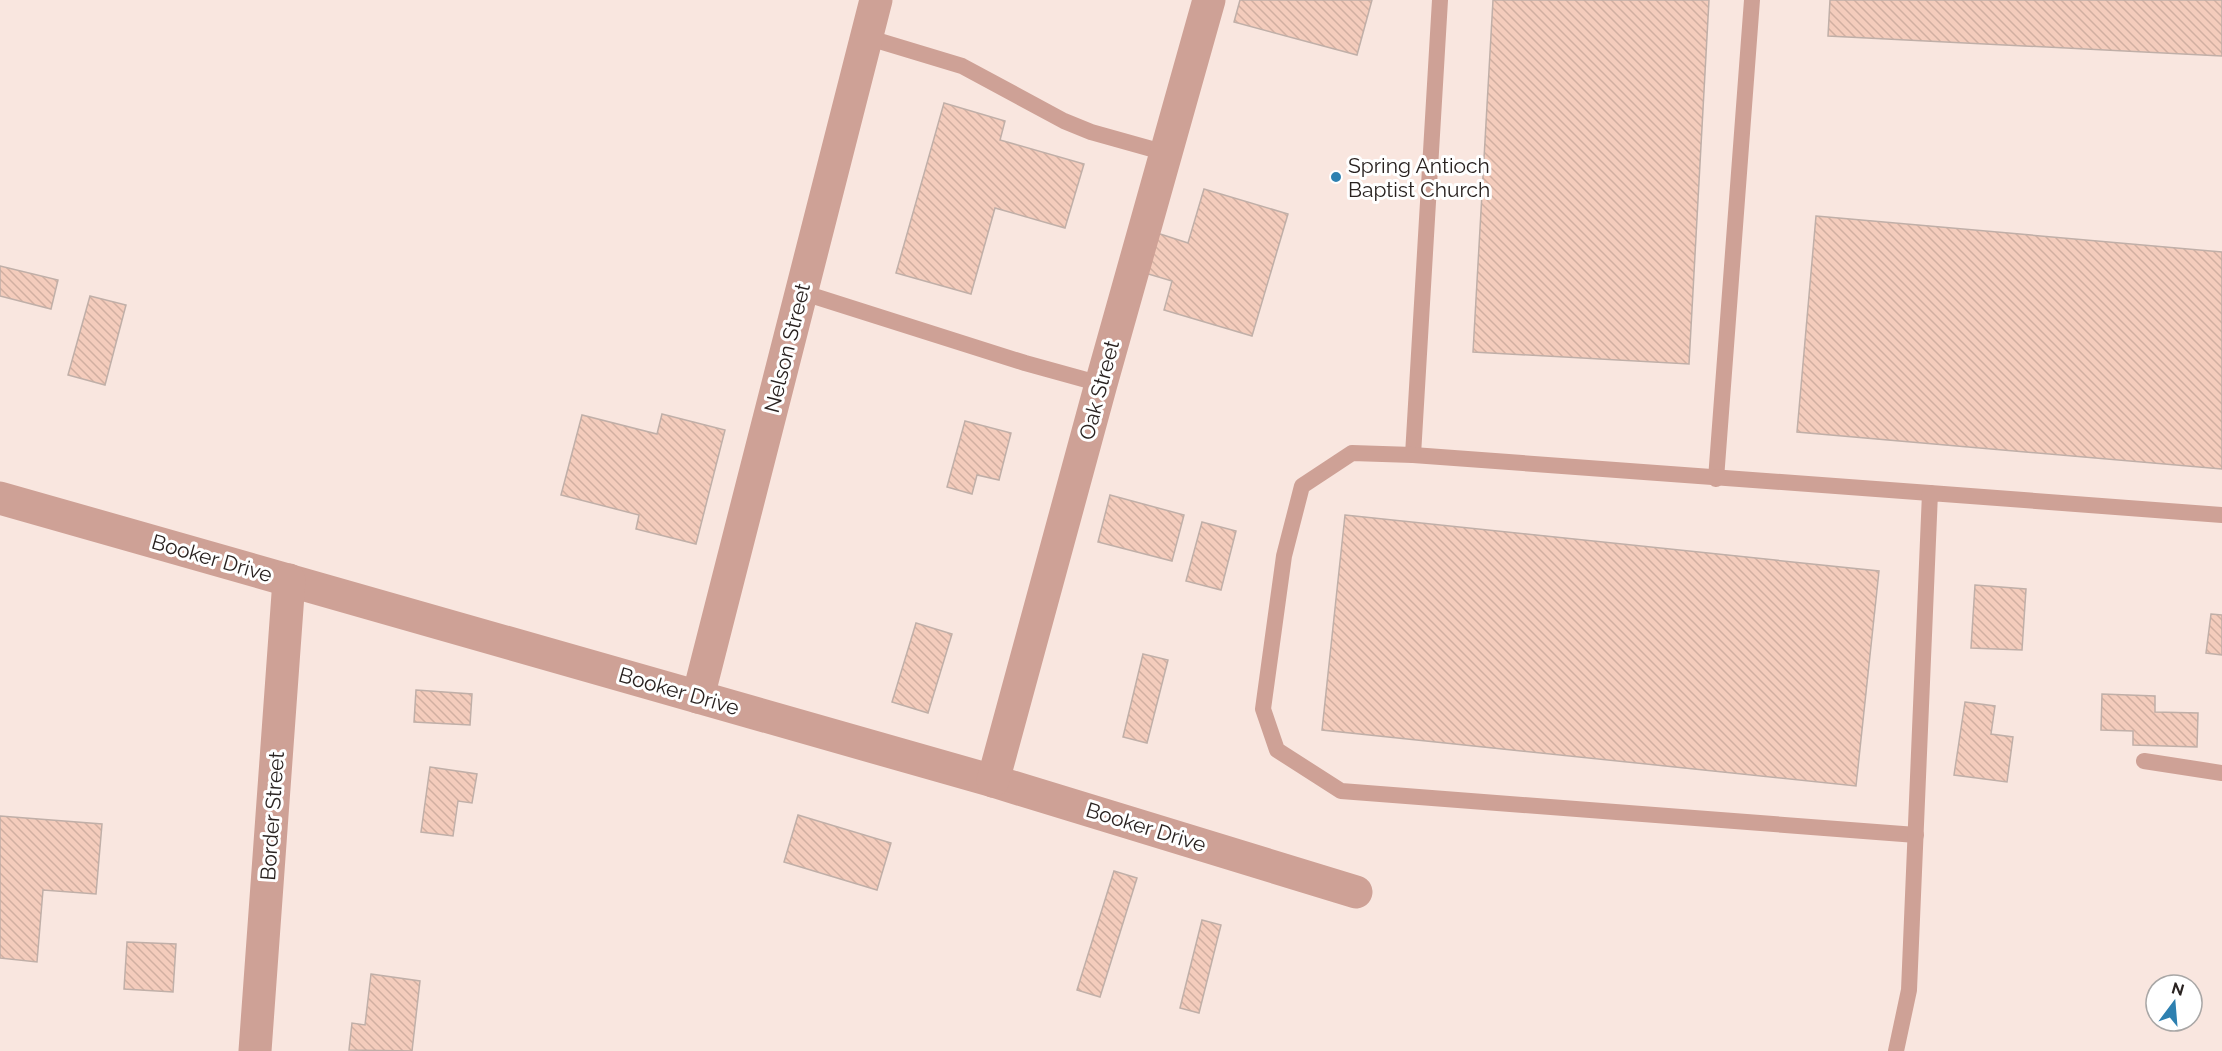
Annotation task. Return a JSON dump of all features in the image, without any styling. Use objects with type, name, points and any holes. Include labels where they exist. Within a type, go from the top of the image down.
[{"type":"street","name":"Nelson Street","points":[[698,696],[876,0]]},
{"type":"street","name":"Oak Street","points":[[993,781],[1209,0]]},
{"type":"street","name":"Booker Drive","points":[[0,498],[993,781],[1356,892]]},
{"type":"street","name":"Border Street","points":[[255,1051],[289,580]]},
{"type":"lane","points":[[1413,455],[1440,0]]},
{"type":"lane","points":[[1716,479],[1752,0]]},
{"type":"lane","points":[[866,37],[962,66],[1064,122],[1166,153]]},
{"type":"lane","points":[[801,292],[1024,363],[1101,384]]},
{"type":"lane","points":[[1916,835],[1341,791],[1277,750],[1263,709],[1284,556],[1302,486],[1352,453],[1413,455],[2222,515]]},
{"type":"lane","points":[[1896,1051],[1909,990],[1930,493]]},
{"type":"lane","points":[[2144,761],[2222,773]]},
{"type":"building","points":[[1240,0],[1372,0],[1357,55],[1234,22]]},
{"type":"building","points":[[1493,0],[1709,0],[1689,364],[1473,352]]},
{"type":"building","points":[[1830,0],[2222,0],[2222,56],[1828,36]]},
{"type":"building","points":[[944,103],[1005,121],[1000,140],[1084,164],[1065,228],[995,208],[971,294],[896,273]]},
{"type":"building","points":[[1204,189],[1288,214],[1252,336],[1164,310],[1172,281],[1145,273],[1157,233],[1188,243]]},
{"type":"building","points":[[1816,216],[2222,252],[2222,469],[1797,432]]},
{"type":"building","points":[[0,266],[58,280],[51,309],[0,296]]},
{"type":"building","points":[[90,296],[126,305],[105,385],[68,375]]},
{"type":"building","points":[[662,414],[725,430],[696,544],[636,529],[639,515],[561,495],[582,415],[657,434]]},
{"type":"building","points":[[965,421],[1011,433],[999,480],[977,475],[972,494],[947,487]]},
{"type":"building","points":[[1110,495],[1184,515],[1172,561],[1098,542]]},
{"type":"building","points":[[1345,515],[1879,571],[1856,786],[1322,730]]},
{"type":"building","points":[[1202,522],[1236,531],[1221,590],[1186,581]]},
{"type":"building","points":[[1975,585],[2026,589],[2022,650],[1971,648]]},
{"type":"building","points":[[2211,614],[2222,615],[2222,655],[2206,653]]},
{"type":"building","points":[[916,623],[952,634],[928,713],[892,702]]},
{"type":"building","points":[[1143,654],[1168,660],[1147,743],[1123,737]]},
{"type":"building","points":[[416,690],[472,694],[470,725],[414,722]]},
{"type":"building","points":[[2102,694],[2155,696],[2155,712],[2198,713],[2197,747],[2133,745],[2133,731],[2101,730]]},
{"type":"building","points":[[1965,702],[1995,706],[1991,734],[2013,737],[2007,782],[1954,775]]},
{"type":"building","points":[[430,767],[477,774],[472,803],[458,801],[453,836],[421,832]]},
{"type":"building","points":[[798,815],[891,843],[877,890],[784,862]]},
{"type":"building","points":[[0,816],[102,824],[96,894],[43,890],[37,962],[0,958]]},
{"type":"building","points":[[1114,871],[1137,878],[1100,997],[1077,990]]},
{"type":"building","points":[[1202,920],[1221,925],[1199,1013],[1180,1008]]},
{"type":"building","points":[[127,942],[176,944],[173,992],[124,989]]},
{"type":"building","points":[[371,974],[420,981],[412,1051],[349,1050],[352,1023],[365,1025]]},
{"type":"place","name":"Spring Antioch Baptist Church","points":[[1336,177]]}]
